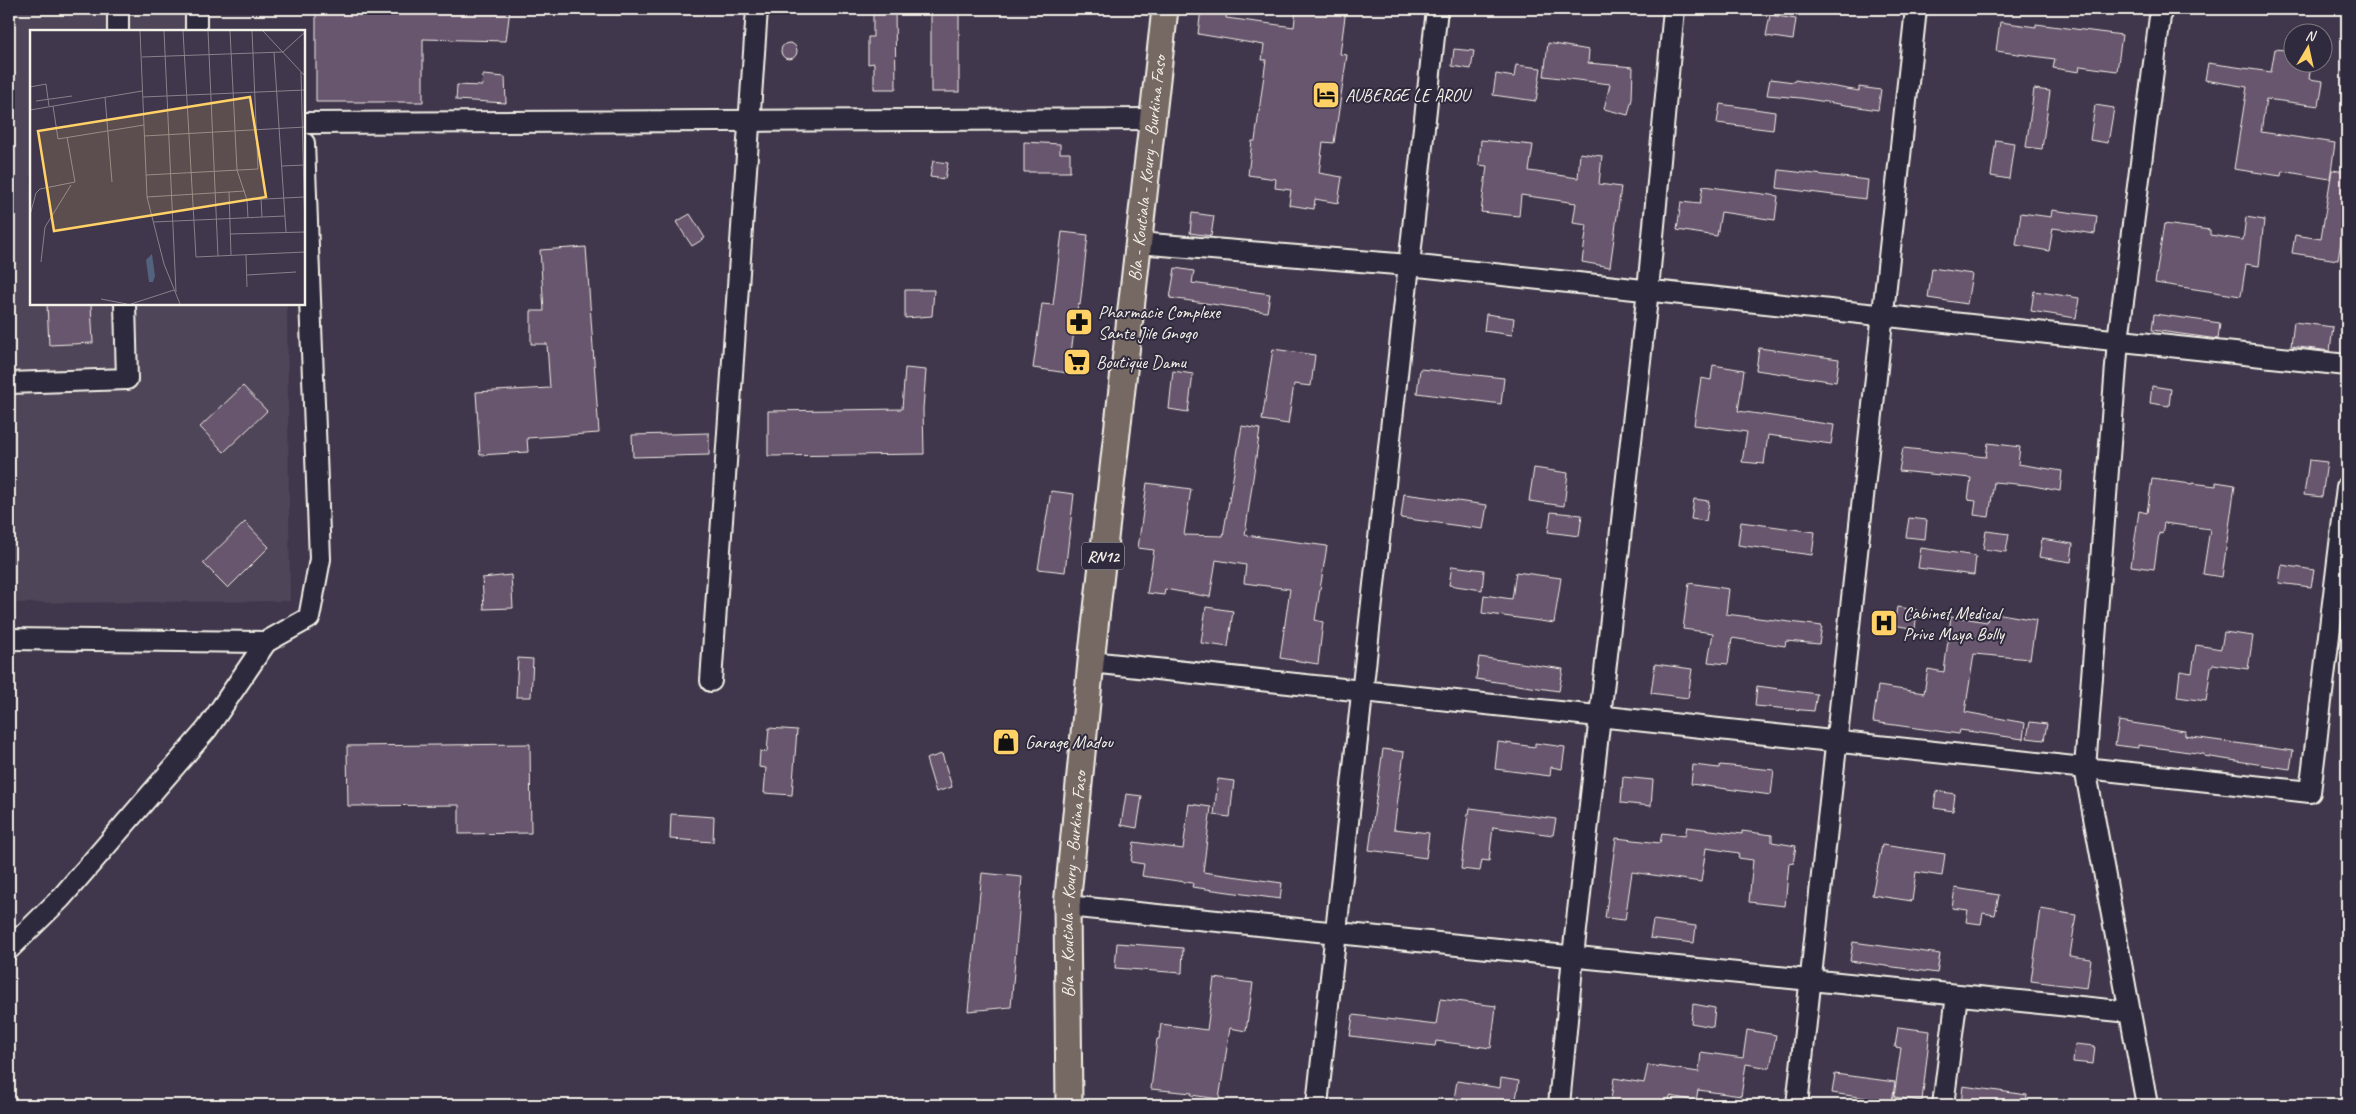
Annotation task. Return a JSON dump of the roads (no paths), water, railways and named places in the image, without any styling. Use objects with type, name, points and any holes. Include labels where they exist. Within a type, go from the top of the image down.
[{"type":"main road","name":"Bla - Koutiala - Koury - Burkina Faso","points":[[1069,1105],[1067,906],[1091,662],[1164,9]]},
{"type":"street","points":[[118,9],[118,30]]},
{"type":"street","points":[[196,9],[196,30]]},
{"type":"street","points":[[711,681],[757,9]]},
{"type":"street","points":[[1317,1105],[1437,9]]},
{"type":"street","points":[[1559,1105],[1573,956],[1648,290],[1674,9]]},
{"type":"street","points":[[1796,1105],[1916,9]]},
{"type":"street","points":[[2148,1105],[2086,768],[2118,340],[2160,9]]},
{"type":"street","points":[[305,123],[1152,119]]},
{"type":"street","points":[[9,949],[61,898],[207,729],[266,642],[309,618],[320,559],[305,169]]},
{"type":"street","points":[[1138,243],[1409,265],[2347,365]]},
{"type":"street","points":[[9,383],[127,379],[125,305]]},
{"type":"street","points":[[1091,662],[2310,792],[2347,487]]},
{"type":"street","points":[[9,639],[266,642]]},
{"type":"street","points":[[1067,906],[2130,1012]]},
{"type":"street","points":[[1943,1105],[1958,995]]},
{"type":"place","name":"AUBERGE LE AROU","points":[[1326,95]]},
{"type":"place","name":"Pharmacie Complexe Sante Jile Gnogo","points":[[1079,322]]},
{"type":"place","name":"Boutique Damu","points":[[1077,362]]},
{"type":"place","name":"Cabinet Medical Prive Maya Bolly","points":[[1884,623]]},
{"type":"place","name":"Garage Madou","points":[[1006,742]]}]
